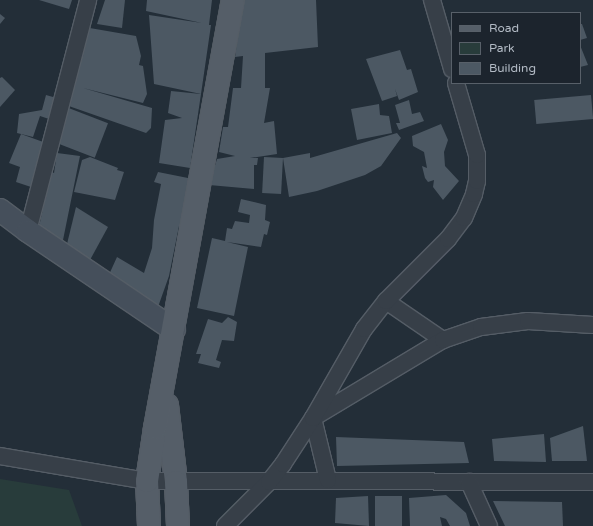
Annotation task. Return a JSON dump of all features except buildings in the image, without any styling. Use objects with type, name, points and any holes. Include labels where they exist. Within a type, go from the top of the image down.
[{"type":"main road","points":[[149,526],[147,481],[233,0]]},
{"type":"main road","points":[[165,380],[176,482],[178,526]]},
{"type":"street","points":[[28,231],[88,0]]},
{"type":"street","points":[[432,0],[451,66]]},
{"type":"street","points":[[225,526],[269,482],[296,445],[364,329],[386,301],[457,229],[470,206],[477,181],[477,155],[456,84]]},
{"type":"street","points":[[0,210],[28,231],[174,330]]},
{"type":"street","points":[[386,301],[443,340]]},
{"type":"street","points":[[313,418],[443,340],[481,327],[528,321],[593,325]]},
{"type":"street","points":[[313,418],[328,480]]},
{"type":"street","points":[[0,456],[147,481],[269,482],[328,480],[593,482]]},
{"type":"street","points":[[469,482],[488,526]]},
{"type":"green space","points":[[0,479],[69,490],[82,526],[0,526]]}]
